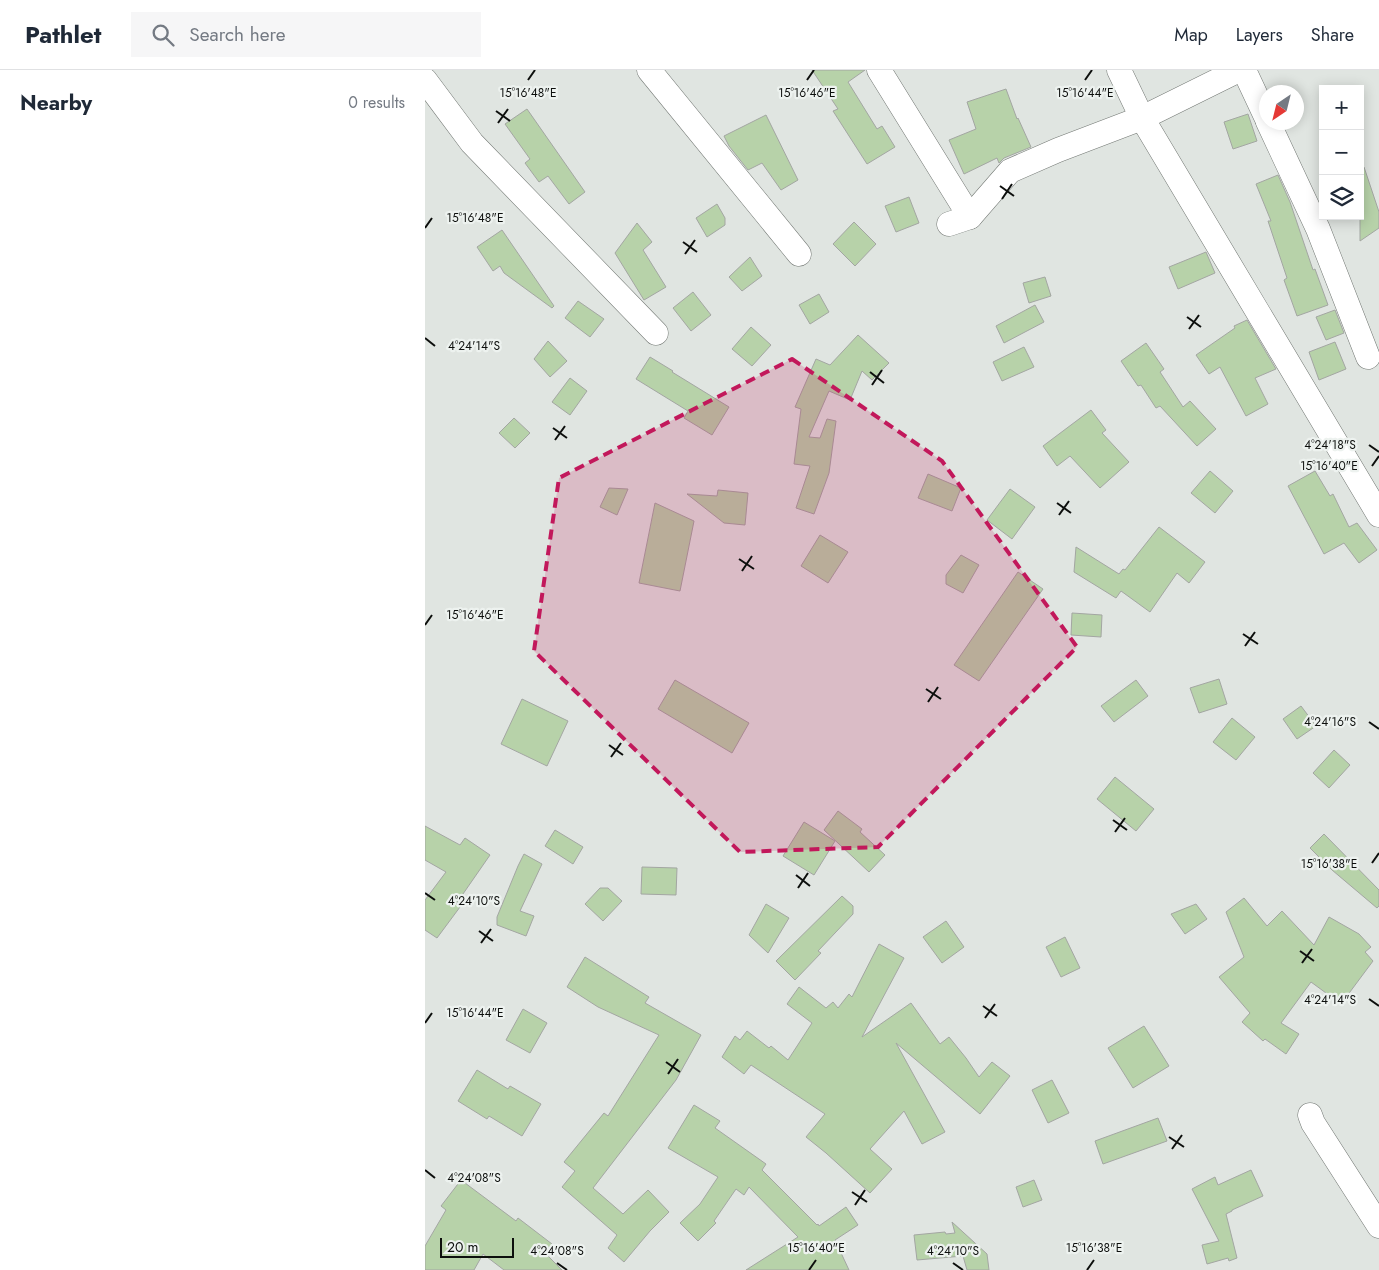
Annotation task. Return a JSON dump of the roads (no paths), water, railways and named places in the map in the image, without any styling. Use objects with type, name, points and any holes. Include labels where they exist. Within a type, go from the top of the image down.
[{"type":"street","points":[[649,70],[799,254]]},
{"type":"street","points":[[879,70],[960,221],[1010,171],[1058,150],[1142,118],[1239,70]]},
{"type":"street","points":[[1119,70],[1142,118],[1379,515]]},
{"type":"street","points":[[1244,70],[1259,102]]},
{"type":"street","points":[[425,80],[472,143],[656,333]]},
{"type":"street","points":[[1272,130],[1317,229],[1368,357]]},
{"type":"street","points":[[1310,1116],[1379,1226]]}]
